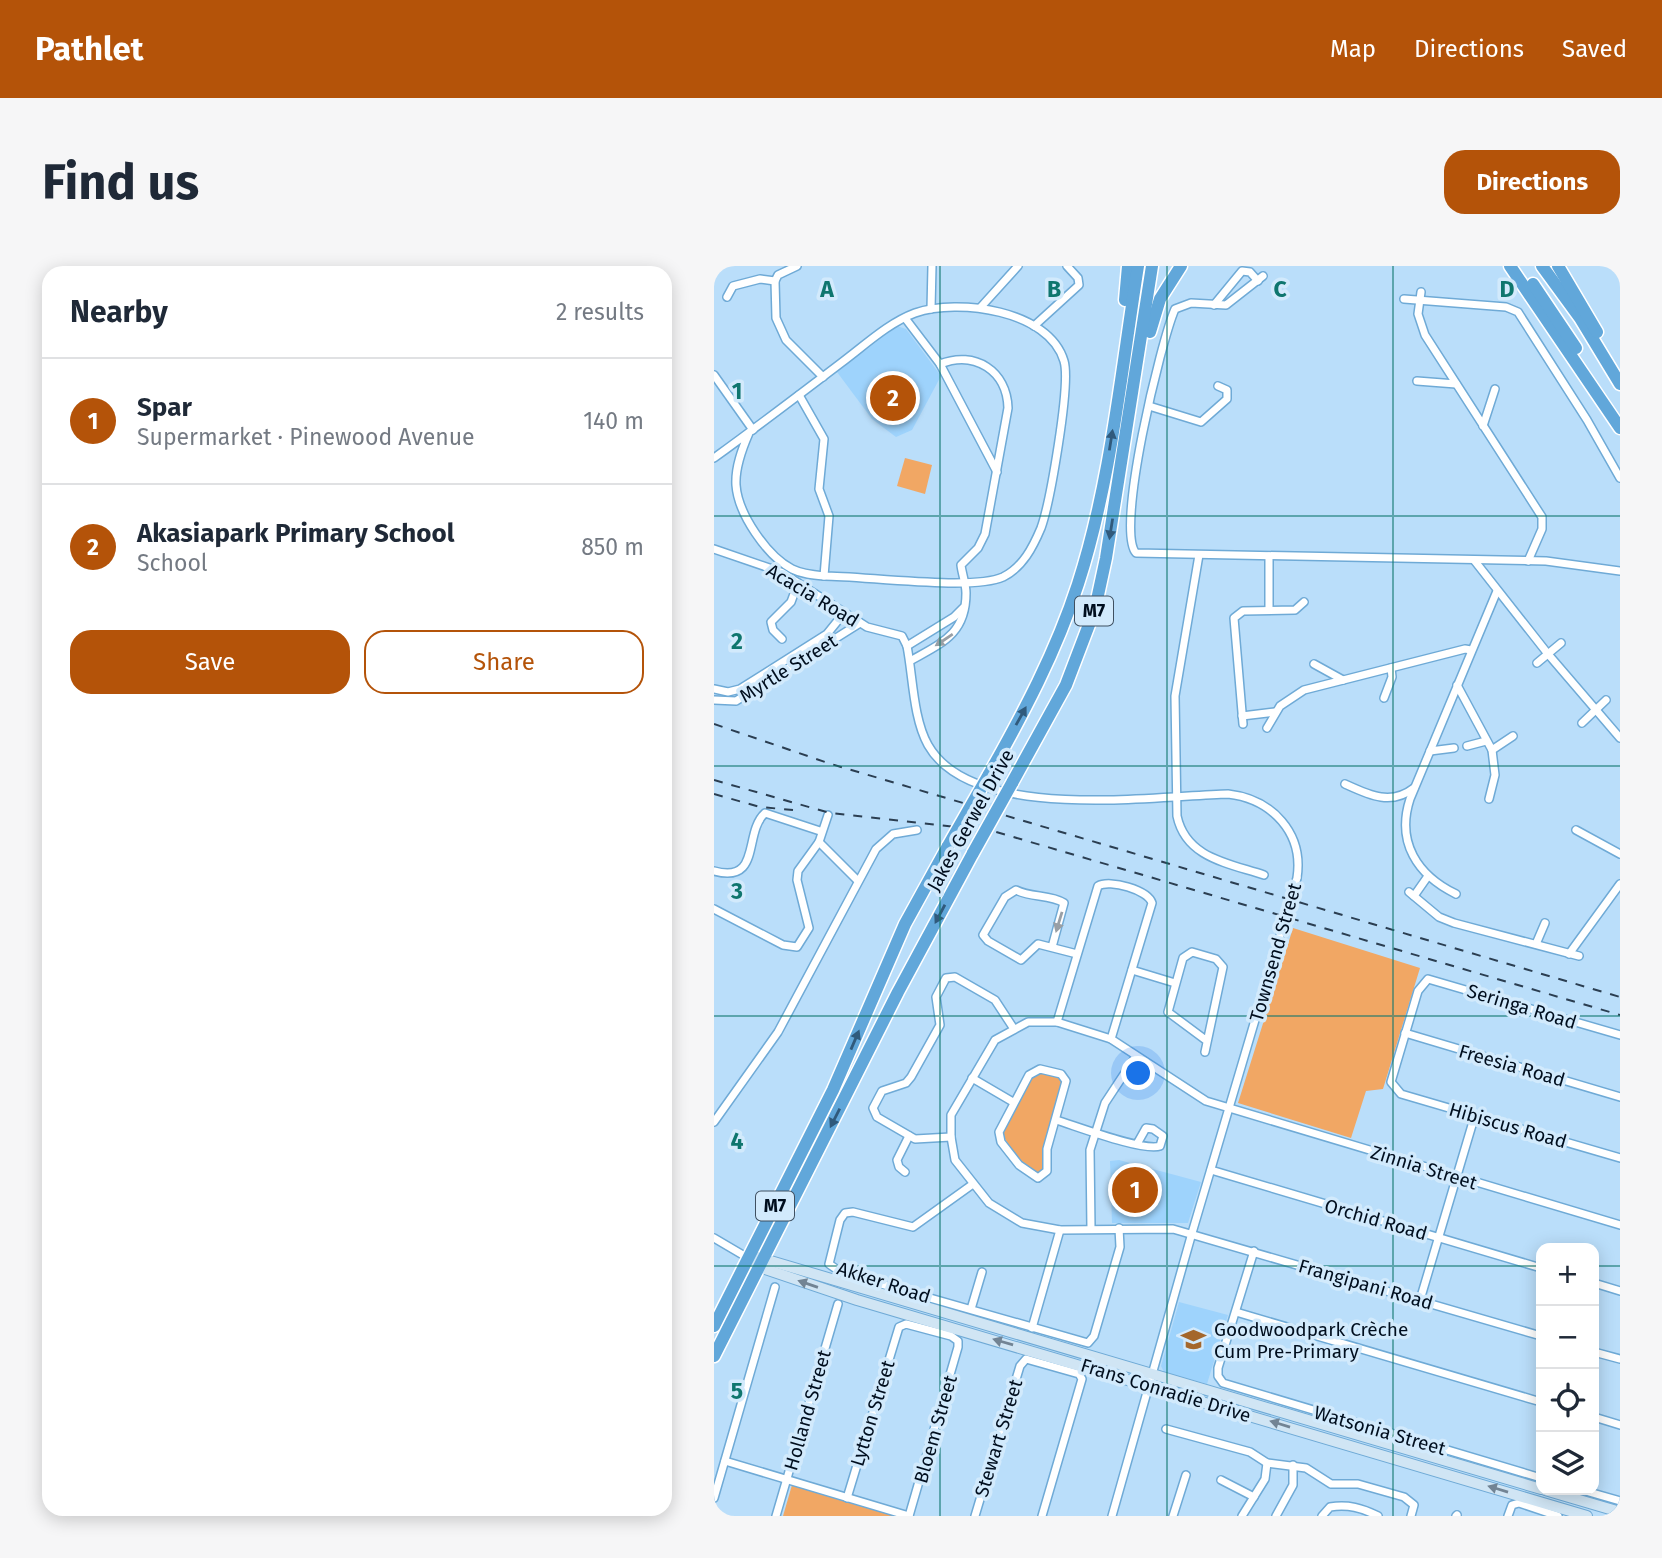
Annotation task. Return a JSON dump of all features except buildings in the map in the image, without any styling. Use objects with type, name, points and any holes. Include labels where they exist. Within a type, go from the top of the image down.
[{"type":"highway","points":[[1121,377],[1128,266]]},
{"type":"highway","name":"Jakes Gerwel Drive","points":[[714,1325],[833,1090],[900,935],[1044,673],[1077,588],[1101,499],[1138,266]]},
{"type":"highway","name":"Jakes Gerwel Drive","points":[[714,1356],[898,992],[1063,691],[1088,631],[1103,575],[1153,266]]},
{"type":"highway","points":[[1122,462],[1153,318],[1166,287],[1181,266]]},
{"type":"highway","points":[[1510,266],[1620,426]]},
{"type":"highway","points":[[1520,266],[1569,336],[1620,426]]},
{"type":"highway","points":[[1542,266],[1588,331],[1620,384]]},
{"type":"highway","points":[[1559,267],[1620,375]]},
{"type":"main road","name":"Frans Conradie Drive","points":[[747,1256],[761,1263],[1151,1379],[1587,1516]]},
{"type":"main road","name":"Frans Conradie Drive","points":[[1151,1379],[1536,1487]]},
{"type":"main road","name":"Frans Conradie Drive","points":[[1563,1495],[1620,1512]]},
{"type":"street","points":[[797,266],[778,275],[775,281],[774,310],[779,327],[790,345],[823,377]]},
{"type":"street","points":[[931,309],[932,266]]},
{"type":"street","points":[[980,308],[1018,266]]},
{"type":"street","points":[[1034,326],[1079,285],[1078,278],[1068,266]]},
{"type":"street","points":[[1214,305],[1242,271],[1250,272],[1261,279],[1230,303],[1214,305],[1186,304],[1175,309],[1149,406],[1131,494],[1133,549],[1140,554],[1528,561],[1620,571]]},
{"type":"street","points":[[727,297],[733,286],[760,279],[775,281]]},
{"type":"street","points":[[1404,299],[1421,296],[1506,307],[1518,312],[1587,420],[1620,478]]},
{"type":"street","points":[[1421,296],[1420,323],[1542,517],[1542,529],[1528,561]]},
{"type":"street","points":[[714,458],[905,317],[931,309],[980,308],[1034,326],[1058,348],[1066,374],[1045,515],[1029,553],[1014,570],[990,581],[964,583],[824,576],[802,573],[780,561],[740,505],[736,483],[737,468],[751,431]]},
{"type":"street","points":[[905,317],[940,364],[998,472]]},
{"type":"street","points":[[1441,360],[1451,354]]},
{"type":"street","points":[[910,661],[953,634],[960,625],[964,583],[961,565],[978,548],[985,534],[1008,408],[1001,378],[983,364],[955,360],[940,364]]},
{"type":"street","points":[[714,375],[751,431]]},
{"type":"street","points":[[1417,381],[1456,384]]},
{"type":"street","points":[[1149,406],[1201,422],[1227,399],[1227,390],[1218,386]]},
{"type":"street","points":[[1483,426],[1495,389]]},
{"type":"street","points":[[799,395],[824,439],[819,489],[830,516],[824,576]]},
{"type":"street","name":"Acacia Road","points":[[714,549],[772,568],[860,623],[900,635],[907,646]]},
{"type":"street","points":[[1199,555],[1175,696],[1179,827],[1193,848],[1215,859],[1264,875]]},
{"type":"street","points":[[1269,556],[1269,610]]},
{"type":"street","points":[[1474,560],[1548,654],[1620,738]]},
{"type":"street","points":[[782,639],[773,630],[771,622],[793,598],[798,583]]},
{"type":"street","points":[[1456,894],[1428,876],[1411,855],[1404,836],[1406,810],[1497,591]]},
{"type":"street","points":[[1276,712],[1242,720],[1234,618],[1243,611],[1294,610],[1304,602]]},
{"type":"street","points":[[907,646],[954,617],[963,608]]},
{"type":"street","points":[[714,689],[728,692],[740,689],[827,634],[844,613]]},
{"type":"street","name":"Myrtle Street","points":[[714,700],[736,701],[860,623]]},
{"type":"street","points":[[1537,663],[1561,643]]},
{"type":"street","name":"Townsend Street","points":[[907,646],[924,737],[933,754],[956,774],[1022,795],[1054,801],[1228,793],[1264,805],[1286,825],[1296,845],[1299,864],[1297,878],[1112,1516]]},
{"type":"street","points":[[1267,728],[1287,700],[1304,690],[1465,649],[1471,650]]},
{"type":"street","points":[[1314,664],[1343,680]]},
{"type":"street","points":[[1384,698],[1392,677],[1391,668]]},
{"type":"street","points":[[1457,685],[1492,751],[1495,775],[1489,799]]},
{"type":"street","points":[[1582,723],[1606,700]]},
{"type":"street","points":[[1492,751],[1513,736]]},
{"type":"street","points":[[1467,746],[1486,741]]},
{"type":"street","points":[[1430,751],[1454,748]]},
{"type":"street","points":[[1345,783],[1381,799],[1406,794],[1415,787]]},
{"type":"street","points":[[714,871],[727,875],[737,873],[744,866],[759,819],[765,813],[820,831]]},
{"type":"street","points":[[714,909],[783,945],[797,947],[809,929],[797,880],[798,871],[819,842],[820,831],[828,815]]},
{"type":"street","points":[[714,1122],[778,1032],[873,853],[886,839],[900,832],[917,830]]},
{"type":"street","points":[[1576,830],[1620,854]]},
{"type":"street","points":[[819,842],[858,881]]},
{"type":"street","points":[[1428,876],[1411,894],[1439,917],[1579,956]]},
{"type":"street","points":[[1014,1029],[995,1000],[955,977],[946,978],[936,997],[940,1025],[906,1083],[882,1091],[873,1105],[877,1117],[921,1140],[951,1137],[951,1115],[995,1041],[1032,1021],[1057,1022],[1100,884],[1107,883],[1144,894],[1152,903],[1111,1039]]},
{"type":"street","points":[[1569,954],[1620,884]]},
{"type":"street","points":[[1052,947],[1064,903],[1050,897],[1029,896],[1016,890],[1005,897],[983,935],[988,941],[1021,960],[1036,944],[1077,954]]},
{"type":"street","points":[[1536,944],[1545,923]]},
{"type":"street","points":[[1205,1052],[1222,964],[1216,959],[1188,952],[1183,958],[1168,1013],[1207,1041]]},
{"type":"street","points":[[1132,970],[1175,983]]},
{"type":"street","name":"Seringa Road","points":[[1405,1033],[1418,991],[1425,980],[1432,979],[1620,1035]]},
{"type":"street","name":"Zinnia Street","points":[[1057,1022],[1111,1039],[1199,1098],[1620,1225]]},
{"type":"street","name":"Hibiscus Road","points":[[1405,1033],[1392,1078],[1396,1091],[1620,1158]]},
{"type":"street","name":"Freesia Road","points":[[1405,1033],[1620,1097]]},
{"type":"street","points":[[1091,1229],[1089,1157],[1109,1095],[1136,1056]]},
{"type":"street","points":[[1040,1069],[1061,1074],[1066,1083],[1056,1120],[1047,1149],[1047,1171],[1038,1178],[1019,1165],[1001,1142],[1000,1126],[1033,1072],[1040,1069]]},
{"type":"street","points":[[972,1079],[1013,1102]]},
{"type":"street","points":[[1420,1300],[1475,1115]]},
{"type":"street","points":[[1056,1120],[1137,1144]]},
{"type":"street","points":[[905,1172],[899,1167],[897,1160],[909,1136]]},
{"type":"street","name":"Frangipani Road","points":[[951,1137],[953,1157],[973,1184],[989,1203],[1016,1220],[1060,1230],[1163,1228],[1192,1233],[1536,1335]]},
{"type":"street","name":"Orchid Road","points":[[1211,1170],[1536,1267]]},
{"type":"street","name":"Akker Road","points":[[973,1184],[913,1227],[853,1212],[845,1213],[828,1260],[831,1267],[842,1273],[1083,1343],[1090,1342],[1120,1247],[1119,1228]]},
{"type":"street","points":[[1032,1328],[1060,1230]]},
{"type":"street","points":[[714,1238],[747,1256]]},
{"type":"street","points":[[1254,1251],[1236,1312],[1536,1401]]},
{"type":"street","points":[[971,1309],[982,1272]]},
{"type":"street","points":[[1599,1285],[1620,1291]]},
{"type":"street","points":[[714,1499],[775,1287]]},
{"type":"street","name":"Holland Street","points":[[776,1516],[838,1304]]},
{"type":"street","name":"Watsonia Street","points":[[1236,1312],[1219,1368],[1220,1380],[1232,1387],[1536,1477]]},
{"type":"street","name":"Lytton Street","points":[[847,1498],[899,1327],[906,1324],[951,1336],[958,1341]]},
{"type":"street","name":"Bloem Street","points":[[909,1516],[958,1341]]},
{"type":"street","points":[[1599,1353],[1620,1359]]},
{"type":"street","name":"Stewart Street","points":[[975,1516],[1024,1360],[1082,1377],[1042,1516]]},
{"type":"street","points":[[1599,1419],[1620,1425]]},
{"type":"street","points":[[1166,1429],[1250,1452],[1267,1463],[1293,1465],[1311,1470],[1331,1484],[1358,1484],[1404,1497],[1414,1505],[1412,1516]]},
{"type":"street","points":[[725,1461],[909,1516]]},
{"type":"street","points":[[1242,1516],[1266,1476],[1267,1463]]},
{"type":"street","points":[[1276,1516],[1293,1485],[1293,1465]]},
{"type":"street","points":[[1173,1516],[1186,1475]]},
{"type":"street","points":[[1221,1480],[1254,1497]]},
{"type":"street","points":[[1599,1495],[1620,1501]]},
{"type":"street","points":[[1508,1516],[1513,1504],[1558,1516]]},
{"type":"street","points":[[1322,1516],[1330,1507],[1340,1506],[1361,1508],[1378,1516]]},
{"type":"shaded area","points":[[897,326],[906,329],[941,376],[912,430],[896,437],[872,419],[837,372]]},
{"type":"shaded area","points":[[905,458],[932,465],[925,494],[897,486]]},
{"type":"shaded area","points":[[1293,928],[1420,968],[1383,1089],[1366,1091],[1351,1138],[1238,1103]]},
{"type":"shaded area","points":[[1039,1072],[1061,1077],[1064,1081],[1045,1169],[1040,1175],[1022,1166],[1002,1134],[1030,1079]]},
{"type":"shaded area","points":[[1119,1160],[1201,1182],[1188,1223],[1112,1223],[1110,1161]]},
{"type":"shaded area","name":"Goodwoodpark Crèche Cum Pre-Primary","points":[[1179,1302],[1228,1315],[1207,1384],[1164,1372],[1161,1366]]},
{"type":"shaded area","points":[[792,1485],[895,1516],[783,1516]]},
{"type":"railway","points":[[714,724],[831,764],[1620,997]]},
{"type":"railway","points":[[714,780],[830,813],[993,831],[1620,1015]]},
{"type":"railway","points":[[714,794],[760,807],[793,810]]},
{"type":"place","name":"Akasiapark Primary School","points":[[893,398]]},
{"type":"place","name":"Spar","points":[[1135,1190]]},
{"type":"place","name":"Goodwoodpark Crèche Cum Pre-Primary","points":[[1194,1340]]}]
